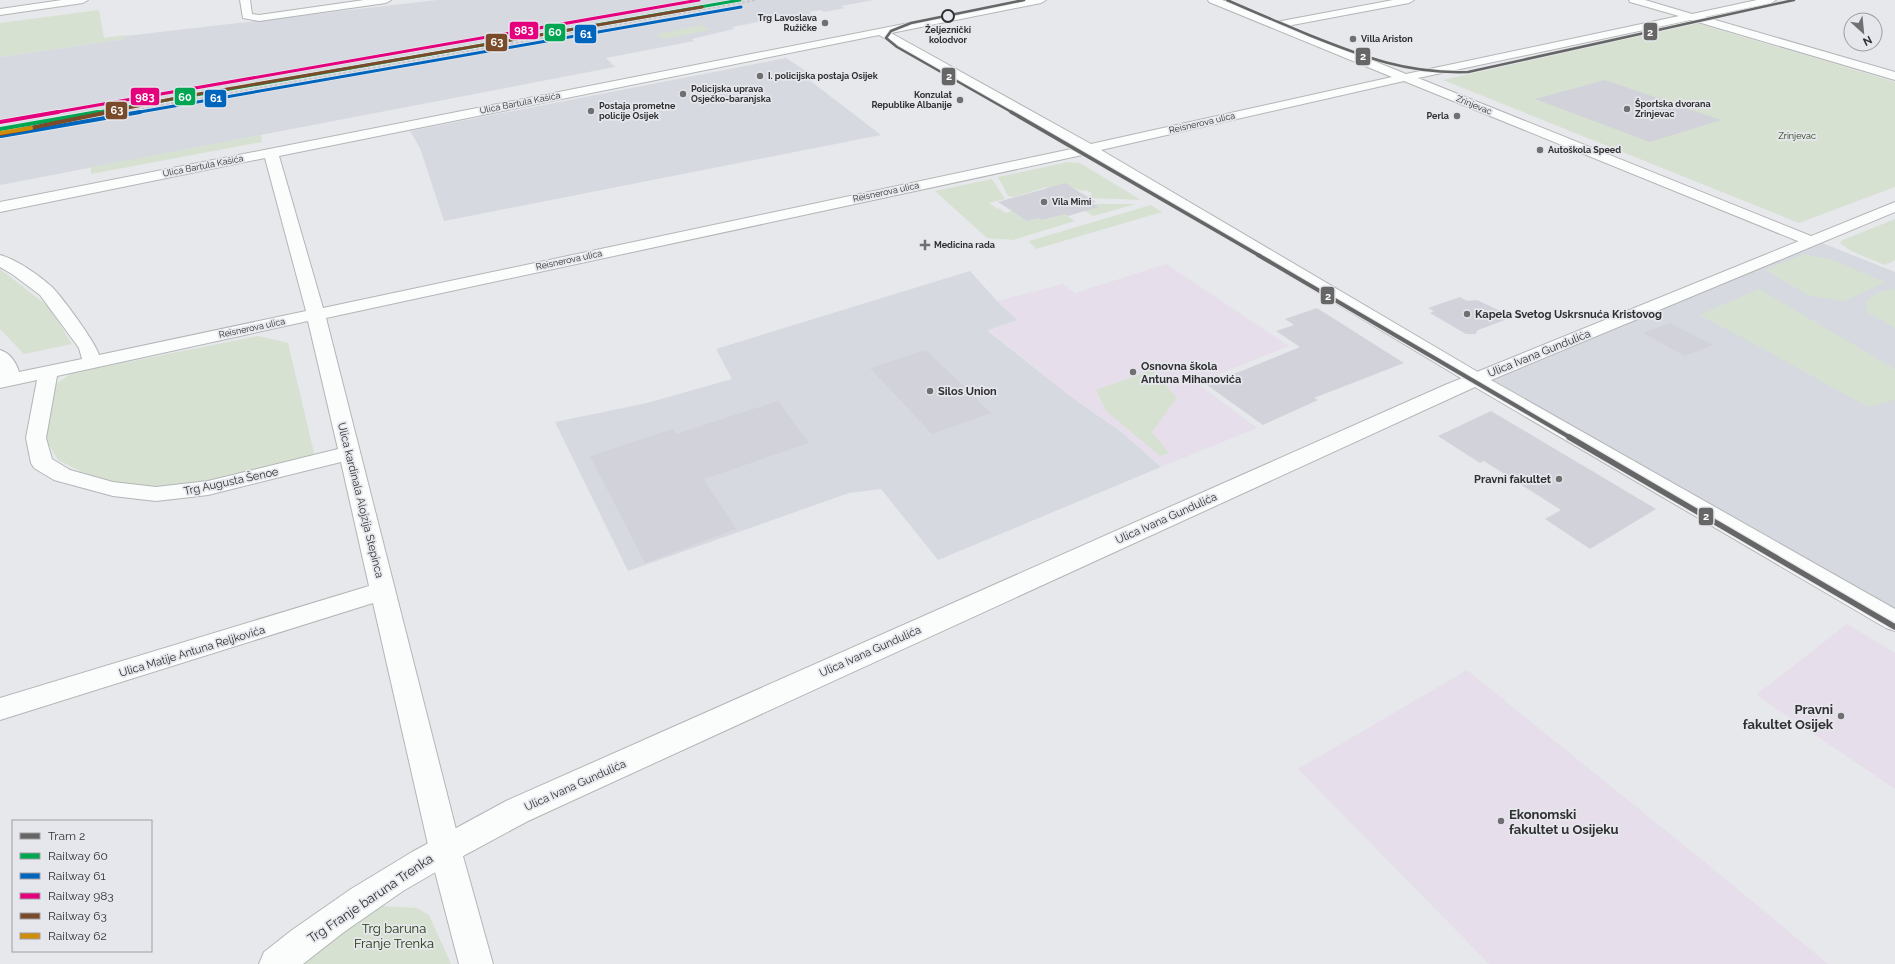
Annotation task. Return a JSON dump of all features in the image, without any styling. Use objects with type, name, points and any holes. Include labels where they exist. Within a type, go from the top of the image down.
[{"type":"street","points":[[0,12],[83,0]]},
{"type":"street","points":[[245,0],[247,16],[253,18],[386,0]]},
{"type":"street","name":"Ulica Bartula Kašića","points":[[0,207],[1041,0]]},
{"type":"street","name":"Zrinjevac","points":[[1213,0],[1810,242]]},
{"type":"street","points":[[1276,25],[1409,0]]},
{"type":"street","points":[[1634,0],[1895,76]]},
{"type":"street","name":"Reisnerova ulica","points":[[6,381],[1089,149],[1406,78],[1771,0]]},
{"type":"street","points":[[879,31],[1089,149],[1476,378],[1895,621]]},
{"type":"street","name":"Ulica kardinala Alojzija Stepinca","points":[[271,153],[315,314],[445,848]]},
{"type":"street","name":"Ulica Ivana Gundulića","points":[[445,848],[517,811],[1476,378],[1895,208]]},
{"type":"street","points":[[0,260],[18,270],[46,291],[88,348],[92,362]]},
{"type":"street","points":[[0,356],[7,365],[6,381]]},
{"type":"street","name":"Trg Augusta Šenoe","points":[[48,372],[36,438],[42,463],[62,475],[113,489],[156,494],[183,492],[208,488],[349,453]]},
{"type":"street","name":"Ulica Matije Antuna Reljkovića","points":[[0,709],[383,591]]},
{"type":"street","points":[[445,848],[476,964]]},
{"type":"street","name":"Trg Franje baruna Trenka","points":[[276,964],[336,918],[445,848]]},
{"type":"shaded area","points":[[437,0],[874,0],[841,6],[845,8],[824,12],[821,10],[809,12],[812,14],[789,19],[786,17],[732,27],[734,29],[692,39],[694,41],[606,58],[615,67],[0,185],[0,57],[125,39],[125,36]]},
{"type":"shaded area","points":[[786,58],[815,77],[808,79],[881,135],[444,221],[420,148],[410,131]]},
{"type":"shaded area","points":[[1807,237],[1895,272],[1895,611],[1476,371]]},
{"type":"shaded area","name":"Osnovna škola Antuna Mihanovića","points":[[1166,264],[1289,346],[1197,383],[1257,428],[1161,467],[1123,433],[1070,396],[988,330],[1017,320],[997,301],[1063,284],[1075,293]]},
{"type":"shaded area","points":[[970,271],[997,301],[1018,320],[988,331],[1070,396],[1123,433],[1161,467],[938,560],[881,489],[849,493],[628,571],[555,422],[647,403],[732,379],[716,349]]},
{"type":"shaded area","name":"Pravni fakultet Osijek","points":[[1847,624],[1895,653],[1895,789],[1756,695]]},
{"type":"shaded area","name":"Ekonomski fakultet u Osijeku","points":[[1467,670],[1717,872],[1828,964],[1489,964],[1298,769]]},
{"type":"green space","points":[[99,10],[104,38],[125,35],[125,39],[0,57],[0,23]]},
{"type":"green space","name":"Zrinjevac","points":[[1696,23],[1895,82],[1895,187],[1799,223],[1443,80]]},
{"type":"green space","points":[[702,25],[710,30],[663,39],[656,34]]},
{"type":"green space","points":[[261,135],[262,142],[91,174],[91,167]]},
{"type":"green space","points":[[1068,162],[1080,163],[1141,200],[1091,198],[1088,196],[1093,194],[1086,190],[1081,191],[1066,184],[1050,189],[1046,187],[1014,197],[1008,196],[998,177]]},
{"type":"green space","points":[[992,179],[1005,199],[989,203],[997,209],[999,208],[1005,213],[1012,211],[1027,221],[1038,218],[1042,220],[1056,217],[1064,210],[1067,216],[1075,221],[1013,240],[987,238],[935,191]]},
{"type":"green space","points":[[1095,204],[1136,204],[1093,216],[1085,211],[1098,207]]},
{"type":"green space","points":[[1151,205],[1162,212],[1036,249],[1029,241]]},
{"type":"green space","points":[[1895,219],[1895,260],[1885,265],[1851,251],[1840,243],[1843,240]]},
{"type":"green space","points":[[1804,254],[1833,260],[1885,282],[1844,301],[1808,295],[1765,270]]},
{"type":"green space","points":[[0,269],[49,307],[72,344],[24,354],[0,329]]},
{"type":"green space","points":[[1759,289],[1895,369],[1895,400],[1868,407],[1699,315]]},
{"type":"green space","points":[[1895,289],[1895,328],[1867,312],[1866,301],[1879,292]]},
{"type":"green space","points":[[258,336],[288,343],[315,457],[222,481],[166,487],[115,482],[82,472],[58,460],[46,440],[50,388],[72,373]]},
{"type":"green space","points":[[1152,370],[1177,398],[1152,432],[1169,453],[1160,456],[1106,411],[1096,390]]},
{"type":"green space","name":"Trg baruna Franje Trenka","points":[[382,906],[417,908],[429,915],[451,964],[297,964],[361,919]]},
{"type":"building","name":"Športska dvorana Zrinjevac","points":[[1605,80],[1721,120],[1650,142],[1535,99]]},
{"type":"building","name":"Vila Mimi","points":[[1065,183],[1096,202],[1092,203],[1099,207],[1068,216],[1065,214],[1042,220],[1038,218],[1027,221],[998,202]]},
{"type":"building","name":"Kapela Svetog Uskrsnuća Kristovog","points":[[1460,297],[1467,301],[1477,300],[1513,317],[1478,330],[1475,334],[1466,334],[1430,313],[1434,311],[1428,308]]},
{"type":"building","points":[[1317,308],[1404,363],[1314,398],[1318,400],[1263,425],[1207,385],[1300,347],[1276,331],[1294,325],[1285,319]]},
{"type":"building","points":[[1670,323],[1713,345],[1685,356],[1643,333]]},
{"type":"building","name":"Silos Union","points":[[926,350],[991,413],[932,434],[870,368]]},
{"type":"building","points":[[778,401],[809,443],[704,479],[736,529],[645,563],[590,456],[673,429],[676,434]]},
{"type":"building","name":"Pravni fakultet","points":[[1491,411],[1656,509],[1590,549],[1545,519],[1561,510],[1484,461],[1480,463],[1438,436]]},
{"type":"railway","points":[[117,113],[757,0]]},
{"type":"railway","points":[[31,128],[123,112]]},
{"type":"tram line","name":"2","points":[[1024,0],[911,23],[891,31],[886,38],[897,47],[1080,151],[1895,627]]},
{"type":"tram line","name":"2","points":[[1227,0],[1350,52],[1407,69],[1447,73],[1468,72],[1794,0]]},
{"type":"rail line","name":"983","points":[[0,122],[699,0]]},
{"type":"rail line","name":"60","points":[[0,129],[740,0]]},
{"type":"rail line","name":"63","points":[[1,134],[181,97],[702,7]]},
{"type":"rail line","name":"61","points":[[1,136],[741,7]]},
{"type":"rail line","name":"62","points":[[0,133],[31,128]]},
{"type":"place","name":"Željeznički kolodvor","points":[[948,16]]},
{"type":"place","name":"Trg Lavoslava Ružičke","points":[[825,23]]},
{"type":"place","name":"Villa Ariston","points":[[1353,39]]},
{"type":"place","name":"I. policijska postaja Osijek","points":[[760,76]]},
{"type":"place","name":"Policijska uprava Osječko-baranjska","points":[[683,94]]},
{"type":"place","name":"Konzulat Republike Albanije","points":[[960,100]]},
{"type":"place","name":"Športska dvorana Zrinjevac","points":[[1627,109]]},
{"type":"place","name":"Postaja prometne policije Osijek","points":[[591,111]]},
{"type":"place","name":"Perla","points":[[1457,116]]},
{"type":"place","name":"Autoškola Speed","points":[[1540,150]]},
{"type":"place","name":"Vila Mimi","points":[[1044,202]]},
{"type":"place","name":"Medicina rada","points":[[925,245]]},
{"type":"place","name":"Kapela Svetog Uskrsnuća Kristovog","points":[[1467,314]]},
{"type":"place","name":"Osnovna škola Antuna Mihanovića","points":[[1133,372]]},
{"type":"place","name":"Silos Union","points":[[930,391]]},
{"type":"place","name":"Pravni fakultet","points":[[1559,479]]},
{"type":"place","name":"Pravni fakultet Osijek","points":[[1841,716]]},
{"type":"place","name":"Ekonomski fakultet u Osijeku","points":[[1501,821]]}]
